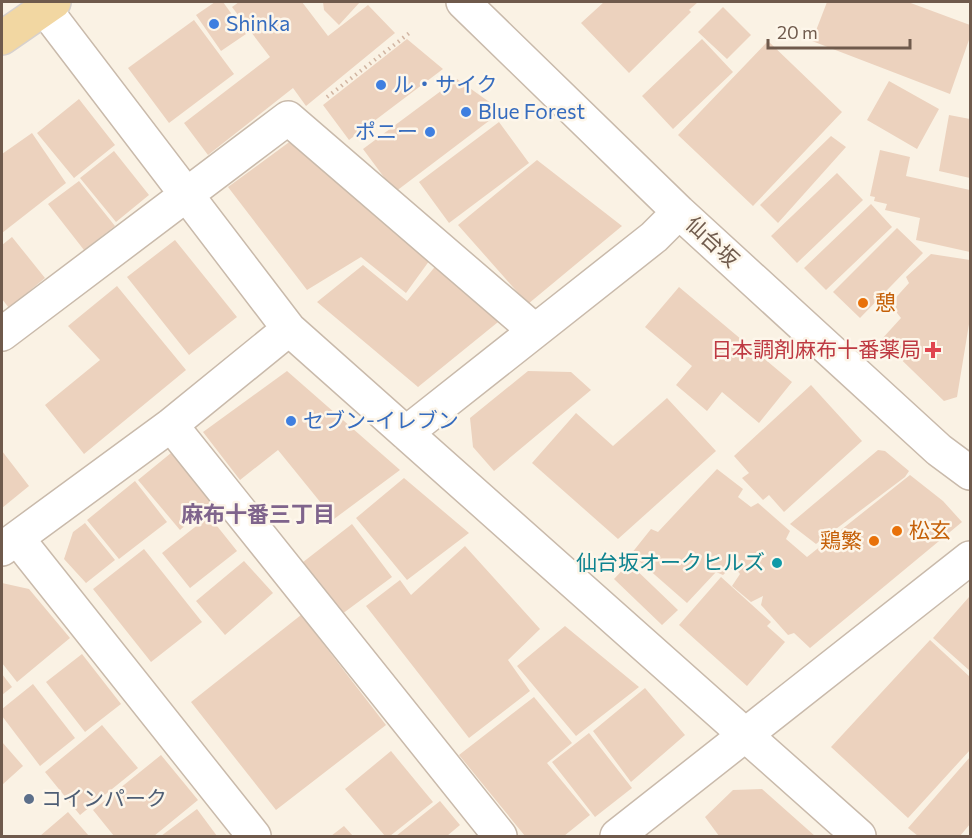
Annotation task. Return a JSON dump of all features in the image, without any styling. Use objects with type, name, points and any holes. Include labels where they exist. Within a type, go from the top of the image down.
[{"type":"main road","points":[[2,38],[49,5]]},
{"type":"street","name":"仙台坂","points":[[463,2],[679,212],[939,450],[970,473]]},
{"type":"street","points":[[49,5],[184,194],[289,329],[744,737],[859,837]]},
{"type":"street","points":[[2,334],[184,194],[288,118],[534,330]]},
{"type":"street","points":[[406,433],[654,237],[679,212]]},
{"type":"street","points":[[254,837],[9,543],[171,425],[289,329]]},
{"type":"street","points":[[171,425],[501,837]]},
{"type":"street","points":[[617,837],[970,558]]},
{"type":"path","points":[[295,122],[412,31]]},
{"type":"building","points":[[215,2],[223,2],[246,34],[221,51],[196,15]]},
{"type":"building","points":[[239,2],[302,2],[328,36],[368,5],[395,33],[306,106],[293,88],[208,155],[184,123],[270,57],[232,7]]},
{"type":"building","points":[[323,2],[360,2],[339,25],[324,10]]},
{"type":"building","points":[[604,2],[698,2],[689,10],[691,12],[629,73],[581,23]]},
{"type":"building","points":[[827,2],[908,2],[970,25],[970,37],[950,94],[812,41]]},
{"type":"building","points":[[723,7],[751,35],[727,59],[698,32]]},
{"type":"building","points":[[194,20],[234,74],[169,123],[128,68]]},
{"type":"building","points":[[407,39],[443,69],[349,140],[323,105]]},
{"type":"building","points":[[702,39],[733,72],[673,129],[642,96]]},
{"type":"building","points":[[768,41],[842,112],[753,206],[678,135]]},
{"type":"building","points":[[457,79],[502,111],[395,192],[363,149]]},
{"type":"building","points":[[889,81],[939,109],[917,149],[867,120]]},
{"type":"building","points":[[79,99],[115,145],[74,178],[37,133]]},
{"type":"building","points":[[949,115],[970,119],[970,178],[939,171]]},
{"type":"building","points":[[499,122],[529,163],[449,223],[419,182]]},
{"type":"building","points":[[32,133],[66,183],[2,233],[2,154]]},
{"type":"building","points":[[831,136],[846,147],[778,223],[760,205]]},
{"type":"building","points":[[292,140],[432,257],[406,293],[361,257],[307,290],[228,187]]},
{"type":"building","points":[[880,150],[910,157],[906,176],[970,190],[970,252],[916,240],[920,218],[885,210],[887,204],[874,201],[875,197],[870,196]]},
{"type":"building","points":[[114,151],[149,195],[116,222],[80,178]]},
{"type":"building","points":[[537,160],[622,226],[528,304],[458,225]]},
{"type":"building","points":[[837,173],[863,200],[797,263],[771,236]]},
{"type":"building","points":[[79,181],[115,226],[84,250],[48,204]]},
{"type":"building","points":[[871,204],[892,227],[826,290],[804,268]]},
{"type":"building","points":[[897,228],[923,253],[860,318],[833,292]]},
{"type":"building","points":[[12,237],[45,278],[9,308],[2,299],[2,245]]},
{"type":"building","points":[[175,240],[237,317],[189,355],[127,277]]},
{"type":"building","points":[[931,254],[970,260],[970,318],[957,397],[944,401],[881,340],[901,318],[890,304],[909,283],[906,277]]},
{"type":"building","points":[[438,263],[503,318],[418,387],[317,302],[363,265],[407,301]]},
{"type":"building","points":[[117,286],[186,370],[84,454],[45,405],[100,360],[68,326]]},
{"type":"building","points":[[679,287],[792,382],[759,423],[722,392],[707,411],[676,385],[692,366],[645,327]]},
{"type":"building","points":[[287,371],[400,470],[334,519],[278,450],[240,480],[203,432]]},
{"type":"building","points":[[528,371],[571,372],[591,390],[494,471],[473,447],[470,418]]},
{"type":"building","points":[[811,385],[862,441],[784,512],[769,495],[763,500],[742,478],[749,473],[734,456]]},
{"type":"building","points":[[667,398],[716,451],[618,539],[532,463],[576,413],[613,446]]},
{"type":"building","points":[[878,450],[885,451],[909,471],[905,477],[816,544],[790,524]]},
{"type":"building","points":[[2,451],[29,486],[2,508]]},
{"type":"building","points":[[171,453],[212,502],[180,530],[138,480]]},
{"type":"building","name":"仙台坂オークヒルズ","points":[[717,469],[743,489],[738,497],[751,507],[758,503],[790,531],[786,539],[807,557],[910,475],[943,501],[962,522],[810,648],[794,633],[788,635],[761,605],[763,596],[751,602],[732,586],[740,574],[736,569],[729,569],[723,575],[716,572],[687,603],[631,554],[651,529],[658,532]]},
{"type":"building","points":[[404,478],[469,533],[407,580],[356,518]]},
{"type":"building","points":[[135,481],[167,522],[119,559],[87,520]]},
{"type":"building","points":[[209,516],[237,551],[190,588],[162,553]]},
{"type":"building","points":[[85,523],[115,560],[86,583],[64,559],[73,532]]},
{"type":"building","points":[[352,524],[392,577],[338,617],[298,566]]},
{"type":"building","points":[[465,546],[540,629],[508,660],[530,691],[469,738],[366,606],[400,580],[411,595]]},
{"type":"building","points":[[144,549],[202,622],[151,662],[93,589]]},
{"type":"building","points":[[244,561],[273,593],[225,635],[196,601]]},
{"type":"building","points":[[629,563],[678,610],[662,625],[614,579]]},
{"type":"building","points":[[721,577],[771,622],[767,626],[785,642],[747,686],[679,625]]},
{"type":"building","points":[[2,583],[29,589],[70,638],[17,682],[2,663]]},
{"type":"building","points":[[969,597],[970,599],[970,671],[933,638]]},
{"type":"building","points":[[301,615],[386,725],[276,810],[191,702]]},
{"type":"building","points":[[565,626],[639,687],[576,736],[517,666]]},
{"type":"building","points":[[930,640],[970,677],[970,750],[908,818],[831,747]]},
{"type":"building","points":[[82,654],[121,704],[85,732],[46,682]]},
{"type":"building","points":[[2,674],[12,687],[2,695]]},
{"type":"building","points":[[33,684],[75,738],[40,766],[2,716],[2,709]]},
{"type":"building","points":[[645,688],[685,735],[631,782],[593,731]]},
{"type":"building","points":[[534,697],[572,743],[547,763],[590,815],[564,836],[525,836],[459,755]]},
{"type":"building","points":[[102,725],[138,768],[80,815],[45,772]]},
{"type":"building","points":[[589,733],[632,788],[595,817],[552,762]]},
{"type":"building","points":[[2,742],[23,766],[2,785]]},
{"type":"building","points":[[391,751],[433,802],[390,836],[385,836],[345,789]]},
{"type":"building","points":[[161,755],[198,800],[154,836],[114,836],[93,810]]},
{"type":"building","points":[[970,757],[970,824],[960,836],[918,836],[908,828]]},
{"type":"building","points":[[762,789],[815,836],[719,836],[705,817],[733,790]]},
{"type":"building","points":[[440,801],[460,825],[447,836],[396,836]]},
{"type":"building","points":[[197,809],[217,836],[161,836]]},
{"type":"building","points":[[68,812],[89,836],[40,836]]},
{"type":"building","points":[[344,826],[353,836],[331,836]]},
{"type":"place","name":"Shinka","points":[[214,24]]},
{"type":"place","name":"ル・サイク","points":[[381,85]]},
{"type":"place","name":"Blue Forest","points":[[466,112]]},
{"type":"place","name":"ポニー","points":[[430,132]]},
{"type":"place","name":"憩","points":[[863,303]]},
{"type":"place","name":"日本調剤麻布十番薬局","points":[[933,350]]},
{"type":"place","name":"セブン-イレブン","points":[[291,421]]},
{"type":"place","name":"松玄","points":[[897,531]]},
{"type":"place","name":"鶏繁","points":[[874,541]]},
{"type":"place","name":"仙台坂オークヒルズ","points":[[777,563]]},
{"type":"place","name":"コインパーク","points":[[29,799]]},
{"type":"district","name":"麻布十番三丁目","points":[[258,514]]}]
